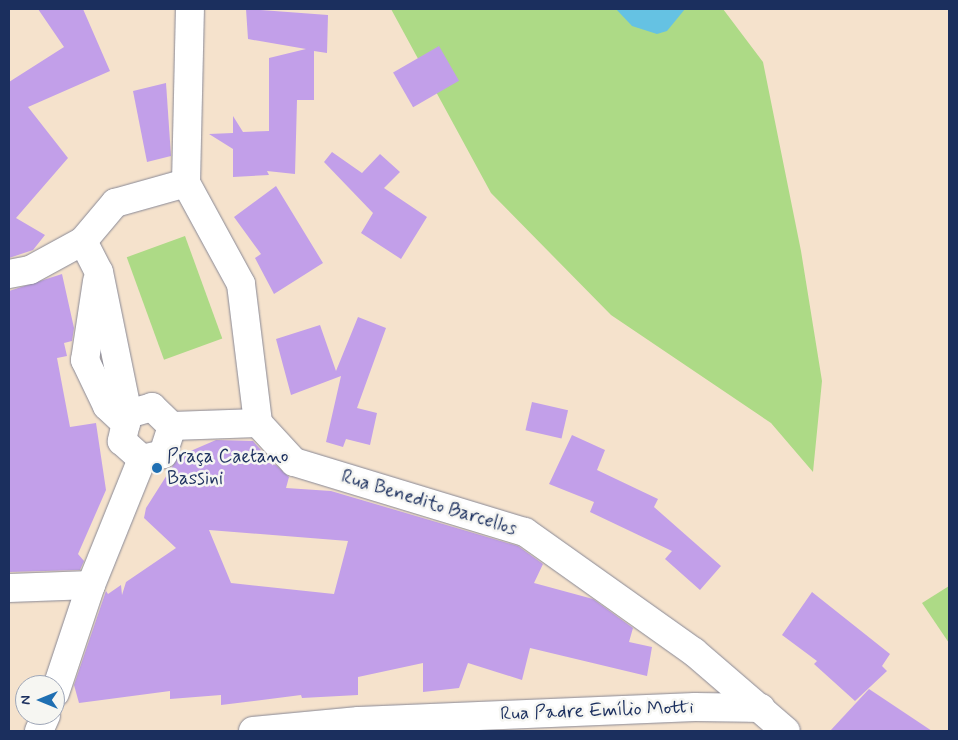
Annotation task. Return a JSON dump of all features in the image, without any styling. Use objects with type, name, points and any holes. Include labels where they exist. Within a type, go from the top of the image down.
[{"type":"street","points":[[120,415],[152,407],[172,426],[258,423],[241,284],[186,183],[190,9]]},
{"type":"street","points":[[9,274],[30,270],[84,241],[116,204],[186,183]]},
{"type":"street","points":[[84,241],[99,272],[120,415],[122,441],[142,459]]},
{"type":"street","name":"Rua Benedito Barcellos","points":[[258,423],[294,462],[525,532],[694,652],[786,731]]},
{"type":"street","points":[[142,459],[163,454],[172,426]]},
{"type":"street","points":[[61,675],[91,584],[142,459]]},
{"type":"street","points":[[9,588],[91,584]]},
{"type":"street","name":"Rua Padre Emílio Motti","points":[[253,731],[359,721],[695,707],[761,708]]},
{"type":"green space","points":[[391,9],[723,9],[763,62],[801,251],[822,381],[813,472],[771,423],[611,315],[491,193]]},
{"type":"green space","points":[[185,236],[222,338],[164,360],[127,257]]},
{"type":"green space","points":[[949,586],[949,643],[922,603]]},
{"type":"water","points":[[616,9],[685,9],[667,31],[657,34],[632,26]]},
{"type":"building","points":[[38,9],[83,9],[110,71],[28,107],[68,158],[16,218],[45,235],[33,250],[9,258],[9,82],[64,47]]},
{"type":"building","points":[[246,9],[328,15],[327,53],[314,51],[314,100],[297,100],[295,174],[267,171],[269,175],[233,177],[233,149],[209,134],[233,133],[233,116],[243,132],[269,131],[269,58],[306,49],[248,39]]},
{"type":"building","points":[[439,46],[459,81],[413,107],[393,72]]},
{"type":"building","points":[[166,83],[171,156],[147,162],[133,91]]},
{"type":"building","points":[[332,152],[362,173],[380,154],[400,172],[384,188],[427,217],[401,259],[361,233],[373,213],[324,162]]},
{"type":"building","points":[[276,186],[323,263],[274,294],[255,258],[261,254],[234,217]]},
{"type":"building","points":[[62,274],[74,328],[72,341],[64,343],[67,356],[57,358],[70,427],[96,423],[106,490],[78,554],[84,561],[80,570],[9,572],[9,291]]},
{"type":"building","points":[[358,317],[386,328],[357,408],[377,413],[370,445],[346,439],[343,447],[326,442],[341,376],[291,395],[276,339],[320,325],[336,371]]},
{"type":"building","points":[[532,402],[568,410],[562,439],[525,430]]},
{"type":"building","points":[[572,435],[605,450],[597,470],[658,499],[654,507],[721,566],[700,590],[665,559],[672,551],[590,512],[594,502],[549,484]]},
{"type":"building","points":[[216,440],[253,441],[261,450],[258,460],[276,465],[289,477],[286,488],[331,491],[518,546],[543,564],[534,583],[593,599],[633,628],[629,642],[652,647],[647,676],[530,648],[522,680],[468,663],[459,688],[423,692],[423,663],[358,677],[358,695],[302,698],[301,695],[221,705],[221,695],[170,699],[170,691],[79,703],[74,685],[106,591],[108,594],[121,585],[122,595],[126,582],[176,548],[144,518],[146,508],[179,456]],"holes":[[[209,530],[348,541],[334,594],[231,583]]]},
{"type":"building","points":[[812,592],[890,654],[882,666],[887,671],[855,701],[814,664],[817,661],[782,635]]},
{"type":"building","points":[[869,689],[932,731],[830,731]]},
{"type":"place","name":"Praça Caetano Bassini","points":[[157,468]]}]
